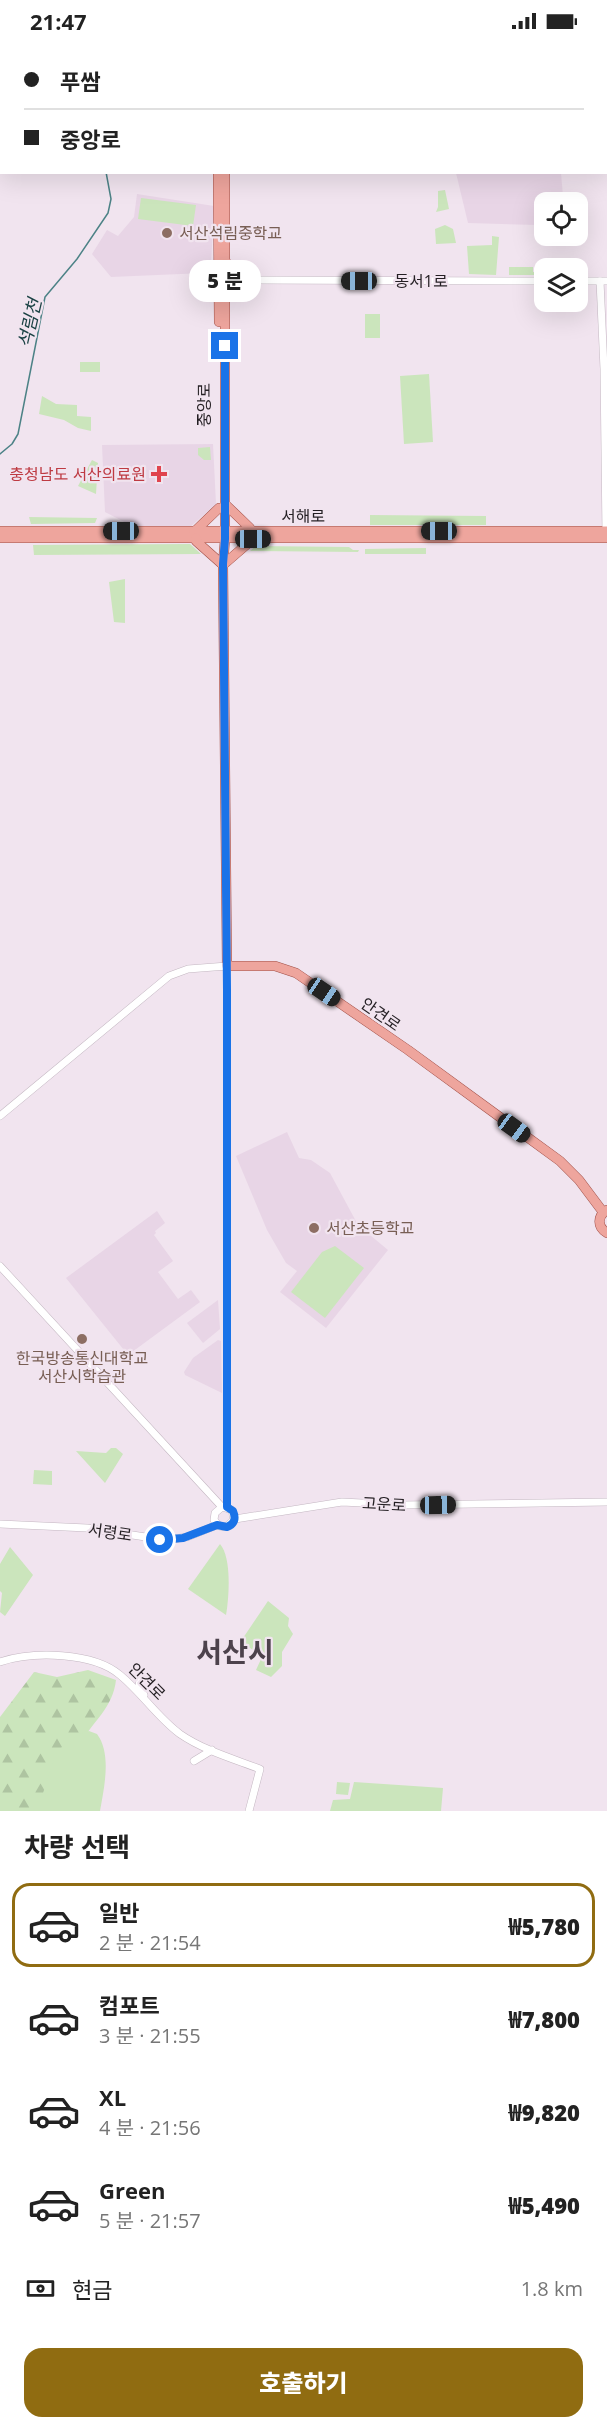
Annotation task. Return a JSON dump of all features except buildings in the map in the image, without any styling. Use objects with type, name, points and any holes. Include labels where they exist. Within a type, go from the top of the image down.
[{"type":"main road","name":"중앙로","points":[[218,174],[222,262],[225,280],[222,297]]},
{"type":"main road","name":"중앙로","points":[[225,174],[222,262],[222,535],[226,966]]},
{"type":"main road","points":[[222,262],[241,280],[222,297],[198,281],[222,262]]},
{"type":"main road","points":[[222,506],[249,528],[251,535],[223,564],[196,541],[195,535],[222,506]]},
{"type":"main road","name":"서해로","points":[[0,531],[195,535]]},
{"type":"main road","name":"서해로","points":[[0,538],[606,534]]},
{"type":"main road","points":[[226,945],[233,956],[244,966]]},
{"type":"main road","name":"안견로","points":[[226,966],[283,968],[324,992],[560,1161],[605,1211]]},
{"type":"main road","points":[[605,1211],[599,1223],[607,1233]]},
{"type":"street","name":"동서1로","points":[[225,280],[534,281]]},
{"type":"street","points":[[588,281],[604,281],[606,534]]},
{"type":"street","name":"안견로","points":[[0,1116],[165,979],[184,970],[226,966]]},
{"type":"street","name":"중앙로","points":[[224,1507],[226,966]]},
{"type":"street","points":[[0,1266],[224,1507],[233,1512],[235,1519]]},
{"type":"street","name":"고운로","points":[[217,1525],[228,1527],[235,1519],[342,1502],[402,1505],[607,1502]]},
{"type":"street","points":[[217,1525],[214,1514],[224,1507]]},
{"type":"street","name":"서령로","points":[[0,1524],[87,1528],[165,1540],[187,1537],[217,1525]]},
{"type":"street","name":"안견로","points":[[0,1662],[24,1656],[44,1655],[90,1661],[116,1671],[179,1733],[260,1769],[249,1811]]},
{"type":"street","points":[[141,1672],[139,1686],[145,1700]]},
{"type":"street","points":[[194,1761],[213,1750]]},
{"type":"shaded area","points":[[456,174],[561,174],[563,192],[534,192],[534,225],[468,223]]},
{"type":"shaded area","name":"서산석림중학교","points":[[137,194],[214,206],[211,266],[204,273],[111,277],[92,254],[107,230],[118,236],[134,217]]},
{"type":"shaded area","name":"충청남도 서산의료원","points":[[213,444],[216,504],[190,527],[136,528],[105,512],[102,445]]},
{"type":"shaded area","name":"서산초등학교","points":[[287,1132],[299,1158],[311,1160],[330,1173],[358,1225],[388,1250],[326,1328],[280,1292],[297,1271],[286,1263],[267,1230],[236,1156]]},
{"type":"shaded area","points":[[157,1211],[165,1223],[155,1231],[154,1235],[173,1261],[158,1272],[178,1299],[191,1290],[200,1302],[128,1355],[66,1278]]},
{"type":"shaded area","points":[[218,1300],[220,1329],[203,1343],[187,1323]]},
{"type":"shaded area","points":[[218,1340],[221,1341],[222,1393],[185,1375],[184,1372],[193,1358]]},
{"type":"green space","points":[[445,190],[449,209],[436,212],[438,191]]},
{"type":"green space","points":[[141,198],[196,205],[193,226],[138,219]]},
{"type":"green space","points":[[445,225],[453,229],[456,243],[436,244],[435,229]]},
{"type":"green space","points":[[492,236],[499,237],[496,275],[469,274],[467,246],[492,245]]},
{"type":"green space","points":[[509,267],[533,267],[534,275],[509,275]]},
{"type":"green space","points":[[365,314],[380,314],[380,338],[365,338]]},
{"type":"green space","points":[[80,362],[100,362],[100,372],[80,372]]},
{"type":"green space","points":[[429,374],[433,442],[404,444],[400,376]]},
{"type":"green space","points":[[42,396],[56,404],[77,405],[77,416],[91,417],[91,431],[78,428],[64,420],[39,414]]},
{"type":"green space","points":[[210,447],[211,460],[204,460],[198,455],[198,448]]},
{"type":"green space","points":[[92,460],[98,463],[96,494],[78,486]]},
{"type":"green space","points":[[370,515],[486,516],[486,525],[370,525]]},
{"type":"green space","points":[[29,517],[97,518],[95,523],[31,524]]},
{"type":"green space","points":[[190,544],[201,554],[34,555],[33,545]]},
{"type":"green space","points":[[256,546],[349,547],[359,550],[358,552],[250,551]]},
{"type":"green space","points":[[426,548],[426,554],[365,554],[365,549]]},
{"type":"green space","points":[[125,579],[125,623],[114,622],[109,582]]},
{"type":"green space","points":[[335,1246],[364,1268],[325,1318],[291,1292],[322,1252]]},
{"type":"green space","points":[[111,1448],[116,1448],[123,1454],[105,1483],[76,1451],[106,1453]]},
{"type":"green space","points":[[34,1470],[52,1471],[52,1485],[33,1484]]},
{"type":"green space","points":[[220,1544],[224,1550],[228,1568],[229,1589],[226,1615],[188,1589]]},
{"type":"green space","points":[[10,1547],[33,1575],[5,1616],[0,1612],[2,1593],[0,1591],[0,1564]]},
{"type":"green space","points":[[268,1601],[289,1618],[288,1626],[293,1634],[282,1652],[282,1666],[271,1677],[256,1670],[262,1657],[241,1641]]},
{"type":"green space","points":[[88,1670],[116,1680],[114,1690],[107,1706],[80,1744],[59,1811],[0,1811],[0,1717],[34,1672],[57,1677]]},
{"type":"green space","points":[[89,1731],[97,1734],[102,1742],[106,1761],[100,1811],[37,1811],[57,1751],[79,1734]]},
{"type":"green space","points":[[337,1782],[350,1783],[348,1795],[336,1794]]},
{"type":"green space","points":[[354,1782],[443,1788],[441,1811],[330,1811],[333,1800],[350,1799]]},
{"type":"waterway","name":"석림천","points":[[0,454],[12,444],[18,434],[45,297],[77,259],[108,213],[111,199],[106,174]]},
{"type":"place","name":"서산석림중학교","points":[[167,233]]},
{"type":"place","name":"충청남도 서산의료원","points":[[159,474]]},
{"type":"place","name":"서산초등학교","points":[[314,1228]]},
{"type":"place","name":"한국방송통신대학교 서산시학습관","points":[[82,1339]]},
{"type":"district","name":"서산시","points":[[235,1651]]},
{"type":"route","points":[[160,1540],[183,1538],[217,1525],[227,1527],[235,1518],[233,1511],[227,1507],[227,989],[223,564],[225,346]]}]
